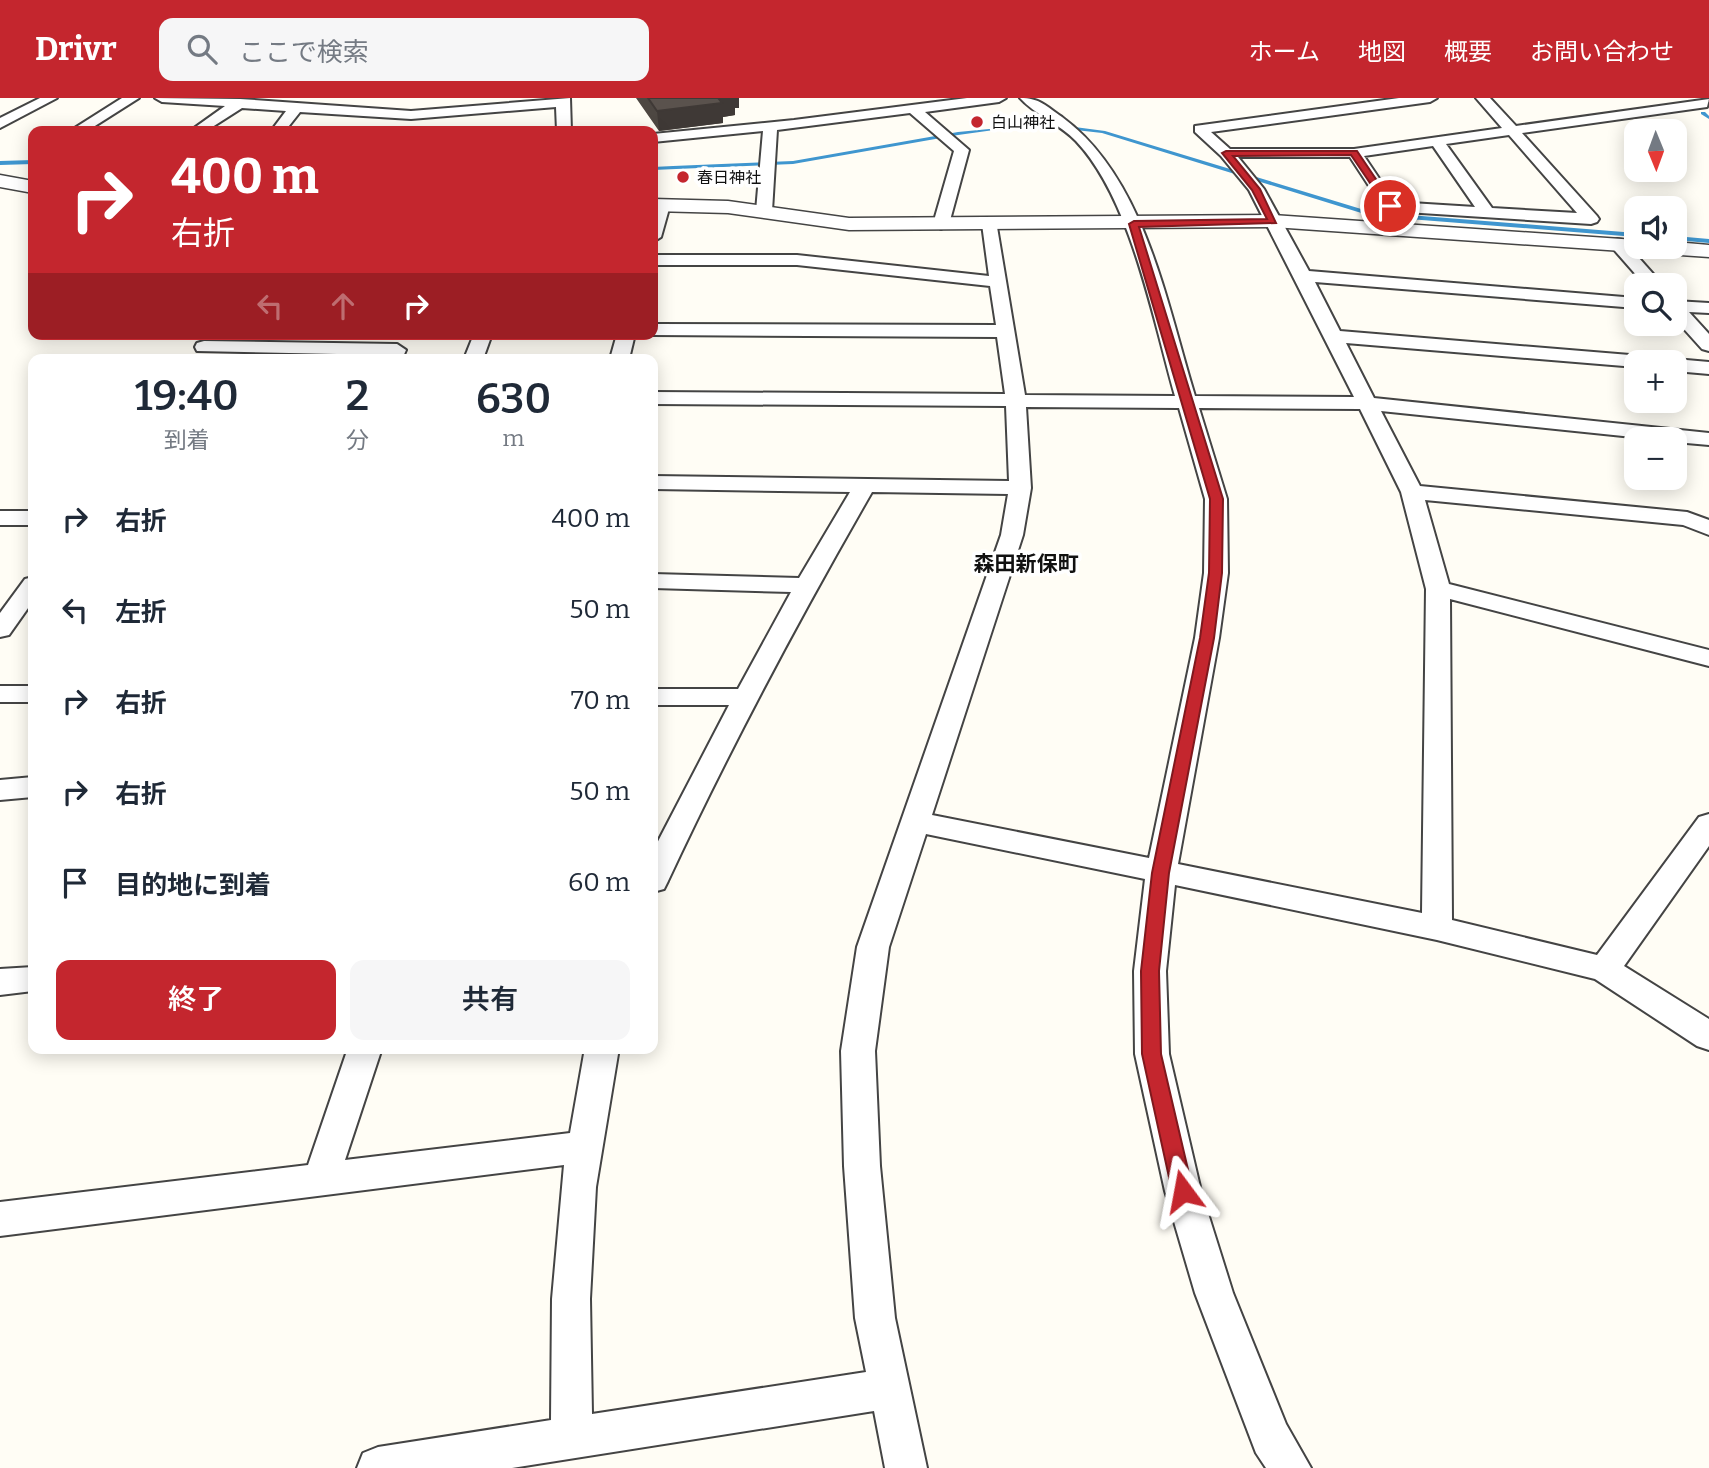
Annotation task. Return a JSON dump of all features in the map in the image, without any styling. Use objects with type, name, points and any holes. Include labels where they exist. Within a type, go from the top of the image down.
[{"type":"street","points":[[0,124],[50,98]]},
{"type":"street","points":[[85,126],[132,98]]},
{"type":"street","points":[[162,98],[418,114],[563,100],[564,126]]},
{"type":"street","points":[[341,110],[358,98]]},
{"type":"street","points":[[658,138],[770,127],[999,98]]},
{"type":"street","points":[[1027,98],[1080,137],[1100,163],[1134,224],[1216,499],[1216,573],[1207,638],[1161,873],[1150,971],[1152,1054],[1183,1191],[1214,1293],[1272,1437],[1290,1468]]},
{"type":"street","points":[[1430,98],[1200,130],[1226,153],[1256,189],[1412,492],[1438,589],[1437,928]]},
{"type":"street","points":[[1354,153],[1390,206],[1591,219],[1483,98]]},
{"type":"street","points":[[1226,153],[1354,153],[1706,102]]},
{"type":"street","points":[[205,126],[240,103]]},
{"type":"street","points":[[282,126],[296,107]]},
{"type":"street","points":[[913,109],[962,150],[941,224]]},
{"type":"street","points":[[414,126],[418,114]]},
{"type":"street","points":[[764,211],[770,127]]},
{"type":"street","points":[[1437,142],[1488,213]]},
{"type":"street","points":[[0,181],[28,186]]},
{"type":"street","points":[[658,205],[764,211],[832,223],[1134,224],[1273,221],[1624,245]]},
{"type":"street","points":[[906,1468],[875,1318],[862,1166],[858,1051],[873,947],[1012,535],[1020,488],[1016,402],[990,224]]},
{"type":"street","points":[[1687,250],[1709,251]]},
{"type":"street","points":[[658,260],[797,260],[999,282]]},
{"type":"street","points":[[1303,276],[1624,302]]},
{"type":"street","points":[[1687,307],[1709,308]]},
{"type":"street","points":[[1687,320],[1709,345]]},
{"type":"street","points":[[658,329],[1006,331]]},
{"type":"street","points":[[1332,336],[1624,360]]},
{"type":"street","points":[[204,347],[397,350],[395,354]]},
{"type":"street","points":[[1687,366],[1709,368]]},
{"type":"street","points":[[658,398],[1366,403],[1709,439]]},
{"type":"street","points":[[658,482],[1020,488]]},
{"type":"street","points":[[658,871],[703,777],[807,585],[865,485]]},
{"type":"street","points":[[1412,492],[1687,519],[1709,528]]},
{"type":"street","points":[[0,518],[28,517]]},
{"type":"street","points":[[658,581],[807,585]]},
{"type":"street","points":[[1438,589],[1709,659]]},
{"type":"street","points":[[0,630],[28,597]]},
{"type":"street","points":[[0,694],[28,694]]},
{"type":"street","points":[[658,697],[746,698]]},
{"type":"street","points":[[0,790],[28,787]]},
{"type":"street","points":[[914,821],[1437,928],[1604,969],[1709,1036]]},
{"type":"street","points":[[1604,969],[1709,824]]},
{"type":"street","points":[[0,982],[28,979]]},
{"type":"street","points":[[321,1180],[363,1054]]},
{"type":"street","points":[[572,1438],[571,1299],[578,1187],[601,1054]]},
{"type":"street","points":[[0,1219],[585,1147]]},
{"type":"street","points":[[378,1468],[890,1388]]},
{"type":"building","points":[[648,98],[718,98],[722,103],[657,111]]},
{"type":"waterway","points":[[1703,113],[1709,118]]},
{"type":"waterway","points":[[658,169],[813,160],[958,133],[1031,126],[1067,127],[1103,132],[1371,214],[1624,234]]},
{"type":"waterway","points":[[0,163],[28,162]]},
{"type":"waterway","points":[[1687,239],[1709,241]]},
{"type":"place","name":"白山神社","points":[[977,122]]},
{"type":"place","name":"春日神社","points":[[683,177]]},
{"type":"district","name":"森田新保町","points":[[1026,564]]},
{"type":"route","points":[[1183,1191],[1152,1054],[1150,971],[1161,873],[1207,638],[1216,573],[1216,499],[1134,224],[1273,221],[1256,189],[1226,153],[1354,153],[1390,206]]}]
